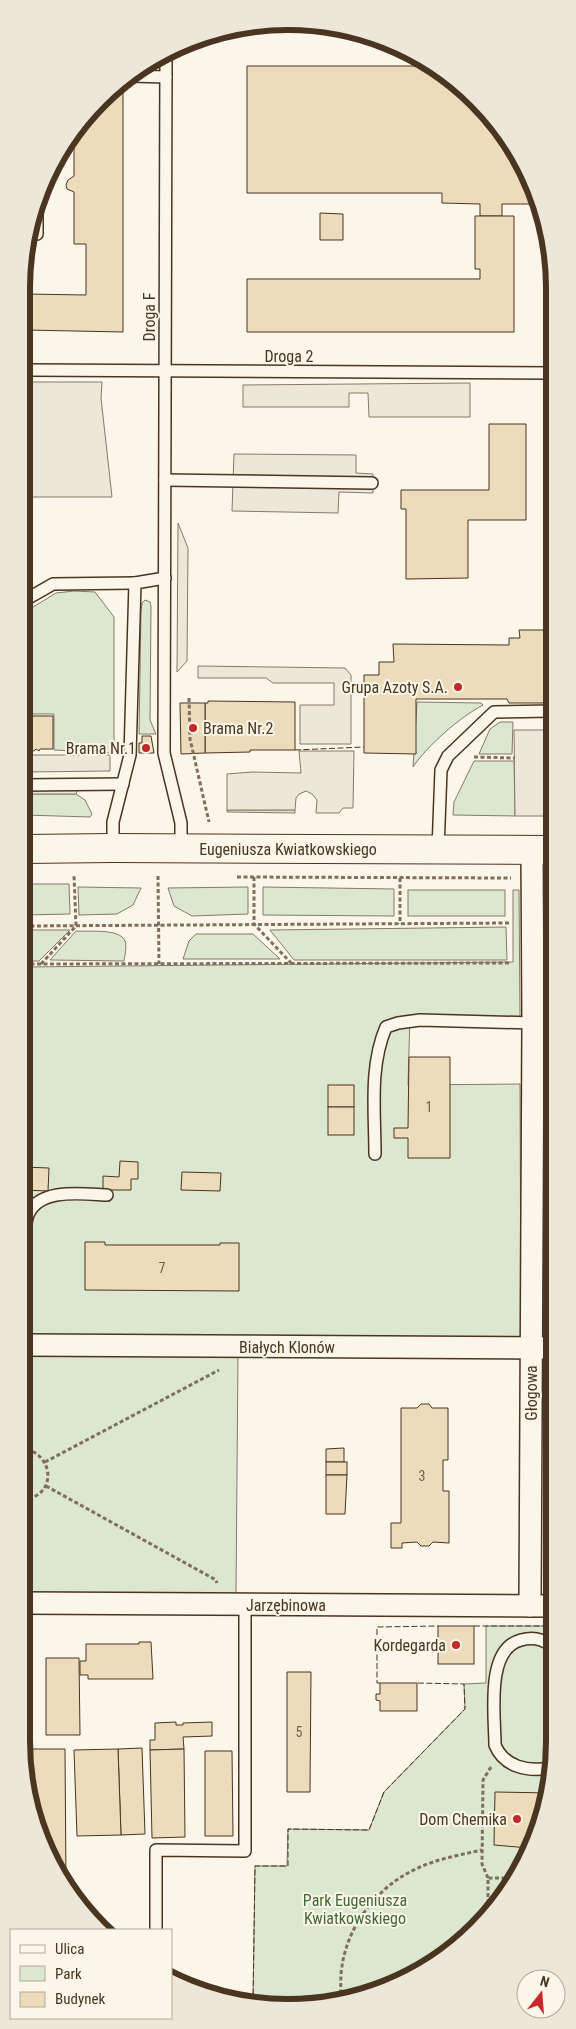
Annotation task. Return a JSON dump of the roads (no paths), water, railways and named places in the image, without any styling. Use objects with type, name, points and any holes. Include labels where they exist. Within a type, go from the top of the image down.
[{"type":"main road","name":"Eugeniusza Kwiatkowskiego","points":[[30,849],[542,850]]},
{"type":"street","name":"Głogowa","points":[[540,1606],[541,1348],[533,1023],[532,878],[542,850]]},
{"type":"street","name":"Białych Klonów","points":[[30,1345],[250,1348],[541,1348]]},
{"type":"street","name":"Jarzębinowa","points":[[30,1603],[540,1606]]},
{"type":"lane","name":"Droga F","points":[[166,61],[166,686],[164,753],[181,823],[181,849]]},
{"type":"lane","points":[[140,76],[166,77]]},
{"type":"lane","name":"Droga 2","points":[[30,370],[546,373]]},
{"type":"lane","points":[[165,480],[372,482]]},
{"type":"lane","points":[[30,597],[53,584],[136,583],[165,578]]},
{"type":"lane","points":[[113,848],[114,822],[130,755],[136,583]]},
{"type":"lane","points":[[438,850],[440,770],[448,756],[494,712],[546,711]]},
{"type":"lane","points":[[30,784],[123,784]]},
{"type":"lane","points":[[375,1154],[376,1061],[386,1027],[420,1020],[533,1023]]},
{"type":"lane","points":[[30,1213],[36,1204],[51,1196],[63,1194],[107,1195]]},
{"type":"lane","points":[[156,1929],[156,1850],[245,1851],[235,1604]]},
{"type":"lane","points":[[544,1769],[529,1770],[515,1765],[499,1754],[496,1745],[495,1677],[501,1657],[515,1641],[530,1637],[546,1643]]},
{"type":"place","name":"Grupa Azoty S.A.","points":[[458,687]]},
{"type":"place","name":"Brama Nr.2","points":[[193,728]]},
{"type":"place","name":"Brama Nr.1","points":[[146,748]]},
{"type":"place","name":"Kordegarda","points":[[456,1645]]},
{"type":"place","name":"Dom Chemika","points":[[517,1819]]},
{"type":"park label","name":"Park Eugeniusza Kwiatkowskiego","points":[[355,1909]]}]
